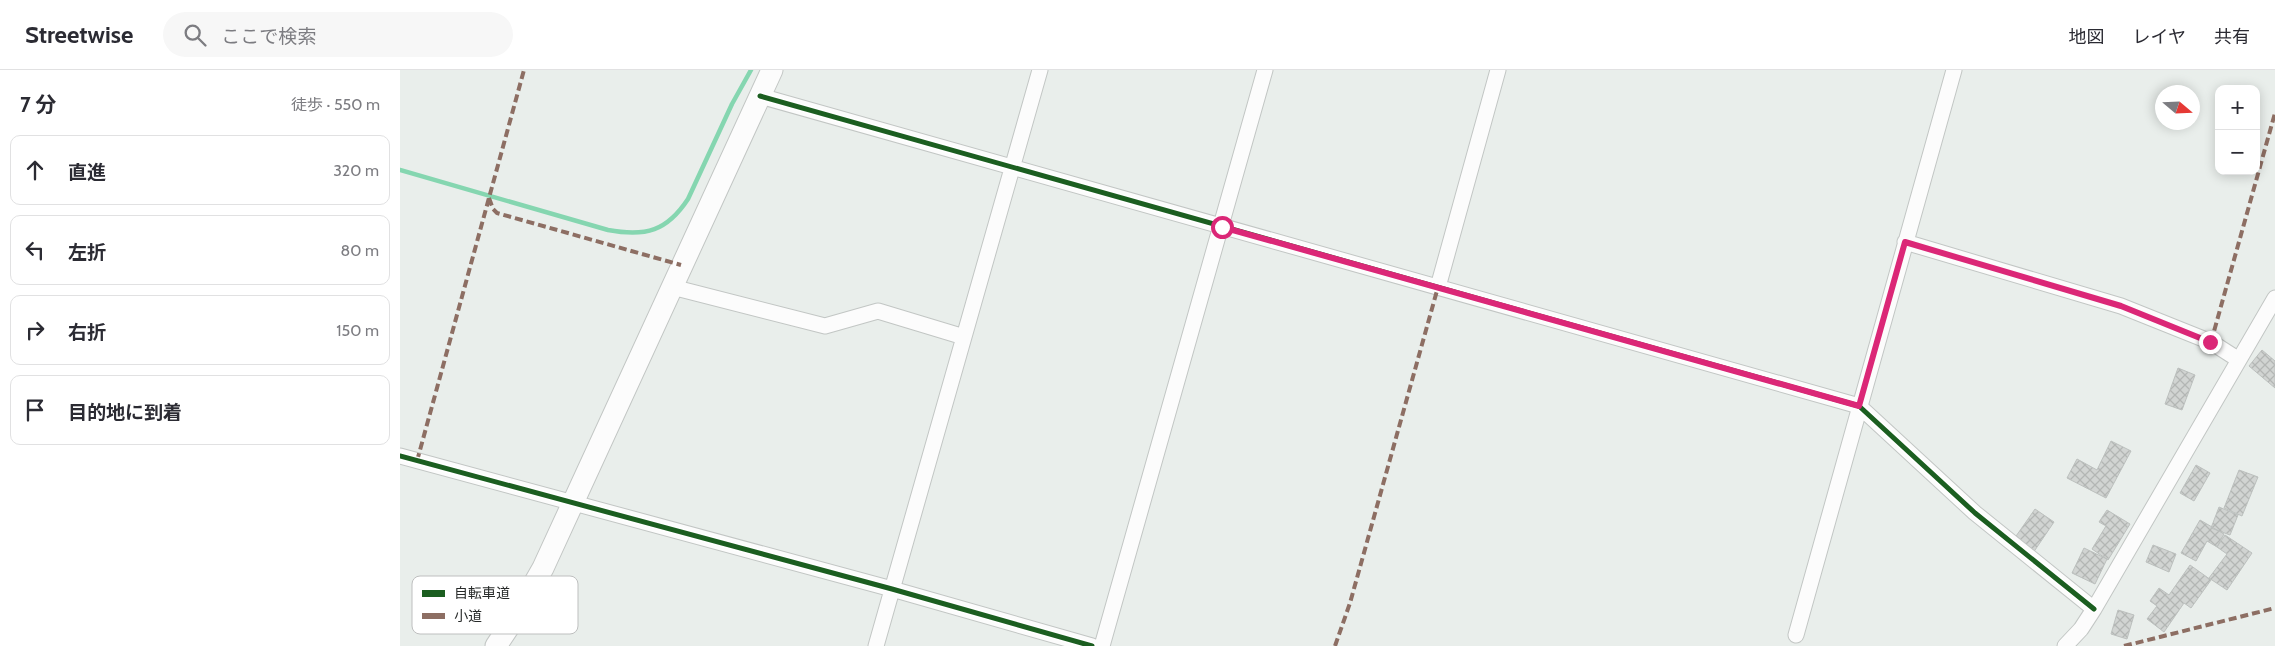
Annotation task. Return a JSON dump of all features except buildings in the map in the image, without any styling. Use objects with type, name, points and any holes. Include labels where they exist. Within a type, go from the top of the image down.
[{"type":"street","points":[[539,576],[772,70]]},
{"type":"street","points":[[876,646],[1040,70]]},
{"type":"street","points":[[1102,646],[1265,70]]},
{"type":"street","points":[[1438,287],[1498,70]]},
{"type":"street","points":[[1796,635],[1954,70]]},
{"type":"street","points":[[760,96],[1859,406],[1975,513],[2094,609]]},
{"type":"street","points":[[1905,242],[2121,306],[2210,342],[2239,360]]},
{"type":"street","points":[[672,287],[825,326],[878,311],[964,337]]},
{"type":"street","points":[[2065,646],[2081,629],[2094,609],[2275,298]]},
{"type":"street","points":[[400,456],[892,589],[1092,646]]},
{"type":"street","points":[[496,646],[504,634]]},
{"type":"waterway","points":[[400,170],[608,230],[634,233],[644,232],[663,225],[680,210],[688,199],[732,104],[751,70]]},
{"type":"marked path","points":[[417,461],[524,70]]},
{"type":"marked path","points":[[2211,342],[2275,113]]},
{"type":"marked path","points":[[489,198],[493,209],[497,213],[681,265]]},
{"type":"marked path","points":[[1335,646],[1350,603],[1438,287]]},
{"type":"marked path","points":[[2124,646],[2275,608]]},
{"type":"cycle path","points":[[760,96],[1859,406],[1975,513],[2094,609]]},
{"type":"cycle path","points":[[400,456],[892,589],[1092,646]]},
{"type":"route","points":[[1222,227],[1859,406],[1905,242],[2121,306],[2210,342]]}]
